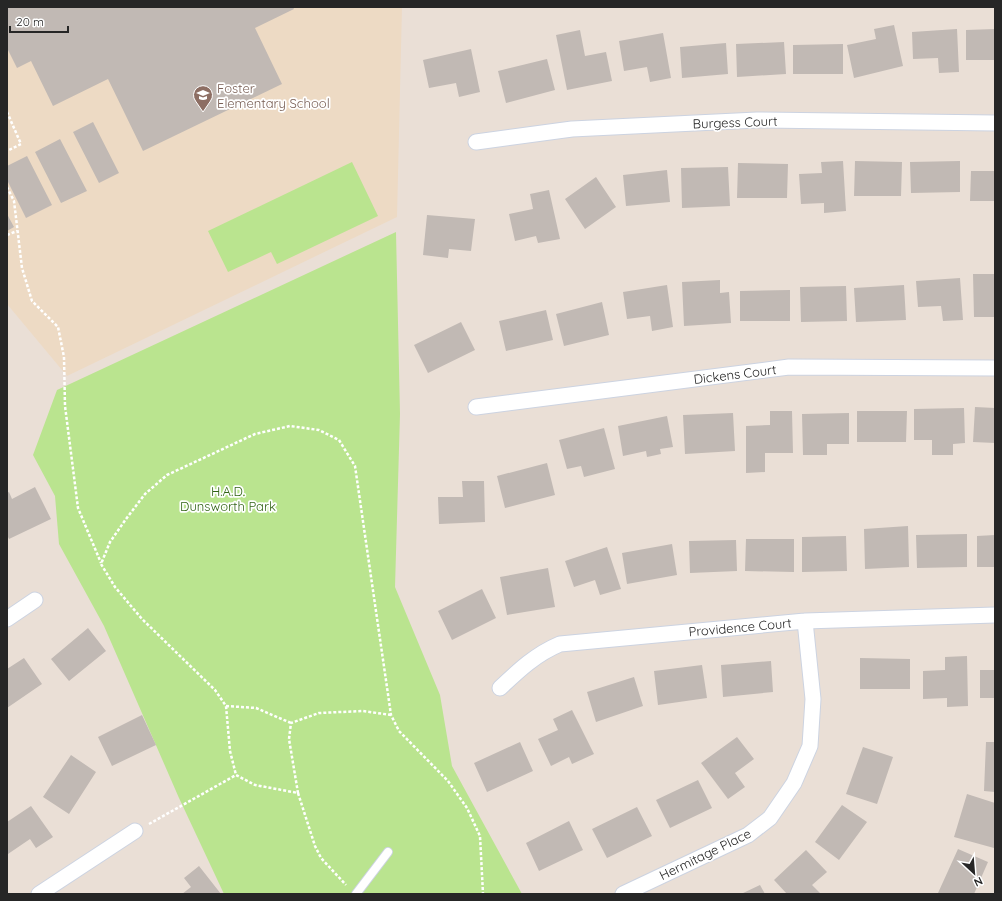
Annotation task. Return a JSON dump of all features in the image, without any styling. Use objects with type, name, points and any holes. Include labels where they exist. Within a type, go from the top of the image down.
[{"type":"street","name":"Burgess Court","points":[[476,142],[572,129],[757,120],[995,123]]},
{"type":"street","name":"Dickens Court","points":[[476,408],[789,367],[995,368]]},
{"type":"street","points":[[7,619],[35,600]]},
{"type":"street","name":"Providence Court","points":[[500,688],[526,663],[546,650],[560,644],[805,621],[995,615]]},
{"type":"street","name":"Hermitage Place","points":[[623,894],[748,835],[770,818],[794,783],[810,746],[813,699],[805,621]]},
{"type":"street","points":[[38,894],[136,831]]},
{"type":"lane","points":[[353,891],[388,852]]},
{"type":"path","points":[[7,112],[21,144],[7,151]]},
{"type":"path","points":[[7,187],[14,200],[22,268],[32,301],[58,327],[64,357],[65,406],[78,508],[101,564],[115,587],[142,619],[215,690],[226,706],[230,752],[236,775],[255,785],[298,793]]},
{"type":"path","points":[[7,235],[17,231]]},
{"type":"path","points":[[101,564],[110,542],[126,519],[145,494],[166,475],[255,434],[290,426],[319,430],[339,440],[355,466],[391,715],[399,731],[448,781],[467,808],[480,836],[484,894]]},
{"type":"path","points":[[226,706],[256,708],[291,723],[319,713],[363,710],[391,715]]},
{"type":"path","points":[[291,723],[289,738],[298,793],[315,846],[321,858],[353,891]]},
{"type":"path","points":[[136,831],[236,775]]},
{"type":"shaded area","name":"Foster Elementary School","points":[[7,7],[402,7],[397,217],[67,376],[7,304]]},
{"type":"green space","points":[[352,162],[378,216],[277,264],[271,252],[228,272],[208,231]]},
{"type":"green space","name":"H.A.D. Dunsworth Park","points":[[396,232],[400,414],[395,587],[440,695],[452,766],[522,894],[224,894],[179,798],[104,626],[59,544],[55,496],[33,455],[57,390]]},
{"type":"building","points":[[7,7],[293,7],[294,9],[255,28],[282,84],[143,151],[108,79],[53,106],[31,61],[17,68],[7,48]]},
{"type":"building","points":[[894,25],[903,66],[854,78],[847,45],[876,39],[874,29]]},
{"type":"building","points":[[957,29],[959,72],[939,73],[938,58],[913,59],[912,32]]},
{"type":"building","points":[[995,29],[995,60],[966,60],[966,30]]},
{"type":"building","points":[[580,30],[585,56],[606,52],[612,81],[567,90],[556,35]]},
{"type":"building","points":[[663,33],[671,78],[650,82],[647,67],[624,71],[619,41]]},
{"type":"building","points":[[784,42],[786,74],[737,77],[736,44]]},
{"type":"building","points":[[726,43],[728,74],[682,78],[680,47]]},
{"type":"building","points":[[843,44],[843,74],[793,74],[793,45]]},
{"type":"building","points":[[471,49],[480,92],[459,97],[456,83],[429,88],[423,60]]},
{"type":"building","points":[[547,59],[555,90],[506,103],[498,71]]},
{"type":"building","points":[[93,122],[119,173],[99,183],[73,132]]},
{"type":"building","points":[[60,139],[87,191],[61,203],[35,152]]},
{"type":"building","points":[[27,156],[52,205],[26,218],[7,180],[7,166]]},
{"type":"building","points":[[843,161],[846,211],[824,213],[824,203],[801,204],[799,174],[822,173],[821,162]]},
{"type":"building","points":[[855,161],[902,162],[901,196],[854,196]]},
{"type":"building","points":[[960,161],[960,192],[911,193],[910,162]]},
{"type":"building","points":[[738,163],[788,164],[787,198],[737,198]]},
{"type":"building","points":[[728,167],[730,206],[682,208],[681,168]]},
{"type":"building","points":[[667,170],[670,202],[626,206],[623,175]]},
{"type":"building","points":[[971,171],[995,171],[995,201],[970,201]]},
{"type":"building","points":[[596,177],[616,207],[585,229],[565,199]]},
{"type":"building","points":[[549,190],[560,239],[538,243],[536,236],[515,241],[509,214],[533,209],[530,194]]},
{"type":"building","points":[[7,214],[14,227],[7,231]]},
{"type":"building","points":[[427,215],[475,219],[471,251],[449,249],[448,258],[423,255]]},
{"type":"building","points":[[973,274],[995,274],[995,317],[974,317]]},
{"type":"building","points":[[960,278],[963,320],[943,321],[941,306],[918,307],[916,281]]},
{"type":"building","points":[[720,280],[720,293],[729,292],[731,323],[684,326],[682,282]]},
{"type":"building","points":[[667,285],[673,327],[652,331],[650,316],[627,319],[623,292]]},
{"type":"building","points":[[904,285],[906,320],[856,322],[854,288]]},
{"type":"building","points":[[846,286],[847,321],[801,322],[800,287]]},
{"type":"building","points":[[790,290],[790,321],[740,321],[740,291]]},
{"type":"building","points":[[602,302],[609,335],[564,346],[556,314]]},
{"type":"building","points":[[546,310],[553,340],[506,351],[499,321]]},
{"type":"building","points":[[461,322],[475,350],[428,373],[414,345]]},
{"type":"building","points":[[975,407],[995,408],[995,443],[973,442]]},
{"type":"building","points":[[964,408],[965,443],[953,444],[953,455],[932,455],[932,440],[914,440],[914,409]]},
{"type":"building","points":[[770,411],[792,411],[793,453],[765,453],[765,472],[746,473],[746,426],[770,425]]},
{"type":"building","points":[[857,411],[907,411],[906,442],[857,442]]},
{"type":"building","points":[[733,413],[735,451],[685,454],[683,415]]},
{"type":"building","points":[[849,413],[849,444],[827,444],[827,455],[803,455],[802,414]]},
{"type":"building","points":[[667,416],[673,447],[660,449],[661,454],[647,457],[646,451],[623,456],[618,426]]},
{"type":"building","points":[[604,428],[615,469],[584,477],[581,466],[567,469],[559,440]]},
{"type":"building","points":[[547,463],[555,495],[505,508],[497,476]]},
{"type":"building","points":[[462,481],[484,481],[485,522],[439,524],[438,497],[463,497]]},
{"type":"building","points":[[35,487],[51,519],[9,539],[7,535],[7,493],[9,492],[12,499]]},
{"type":"building","points":[[908,526],[909,567],[865,569],[864,529]]},
{"type":"building","points":[[967,534],[967,567],[917,568],[916,535]]},
{"type":"building","points":[[995,535],[995,567],[977,567],[977,536]]},
{"type":"building","points":[[846,536],[847,571],[802,572],[802,537]]},
{"type":"building","points":[[746,539],[794,539],[794,572],[745,571]]},
{"type":"building","points":[[736,540],[737,571],[690,573],[689,541]]},
{"type":"building","points":[[672,544],[677,575],[627,584],[622,553]]},
{"type":"building","points":[[607,547],[621,589],[600,595],[595,580],[574,587],[565,561]]},
{"type":"building","points":[[548,568],[555,607],[507,615],[500,577]]},
{"type":"building","points":[[482,589],[496,618],[452,640],[438,611]]},
{"type":"building","points":[[88,628],[106,651],[69,681],[51,659]]},
{"type":"building","points":[[967,656],[968,706],[947,707],[947,698],[923,699],[923,671],[945,670],[945,657]]},
{"type":"building","points":[[24,658],[42,684],[7,708],[7,669]]},
{"type":"building","points":[[860,658],[910,659],[910,689],[860,689]]},
{"type":"building","points":[[771,661],[773,692],[723,697],[721,665]]},
{"type":"building","points":[[702,665],[707,698],[658,705],[654,671]]},
{"type":"building","points":[[980,670],[995,670],[995,698],[980,698]]},
{"type":"building","points":[[634,677],[643,706],[596,722],[587,692]]},
{"type":"building","points":[[572,710],[594,754],[572,764],[569,757],[551,766],[538,739],[558,730],[553,719]]},
{"type":"building","points":[[142,715],[156,745],[112,766],[98,737]]},
{"type":"building","points":[[737,737],[754,759],[735,773],[745,787],[728,799],[701,763]]},
{"type":"building","points":[[520,742],[533,771],[487,792],[474,763]]},
{"type":"building","points":[[986,742],[995,742],[995,792],[984,791]]},
{"type":"building","points":[[863,747],[893,757],[877,804],[846,794]]},
{"type":"building","points":[[71,755],[96,772],[69,814],[43,797]]},
{"type":"building","points":[[698,780],[712,808],[670,828],[656,800]]},
{"type":"building","points":[[967,794],[995,803],[994,848],[954,837]]},
{"type":"building","points":[[842,805],[867,822],[839,860],[815,842]]},
{"type":"building","points":[[31,806],[53,837],[36,848],[30,839],[8,854],[7,822]]},
{"type":"building","points":[[637,807],[652,836],[607,858],[592,829]]},
{"type":"building","points":[[569,821],[583,850],[539,871],[526,843]]},
{"type":"building","points":[[958,849],[988,862],[974,894],[938,893]]},
{"type":"building","points":[[806,850],[827,872],[812,885],[821,894],[787,894],[774,880]]},
{"type":"building","points":[[199,866],[221,894],[182,894],[191,887],[184,878]]},
{"type":"building","points":[[760,885],[765,894],[741,894]]},
{"type":"place","name":"Foster Elementary School","points":[[203,112]]}]
